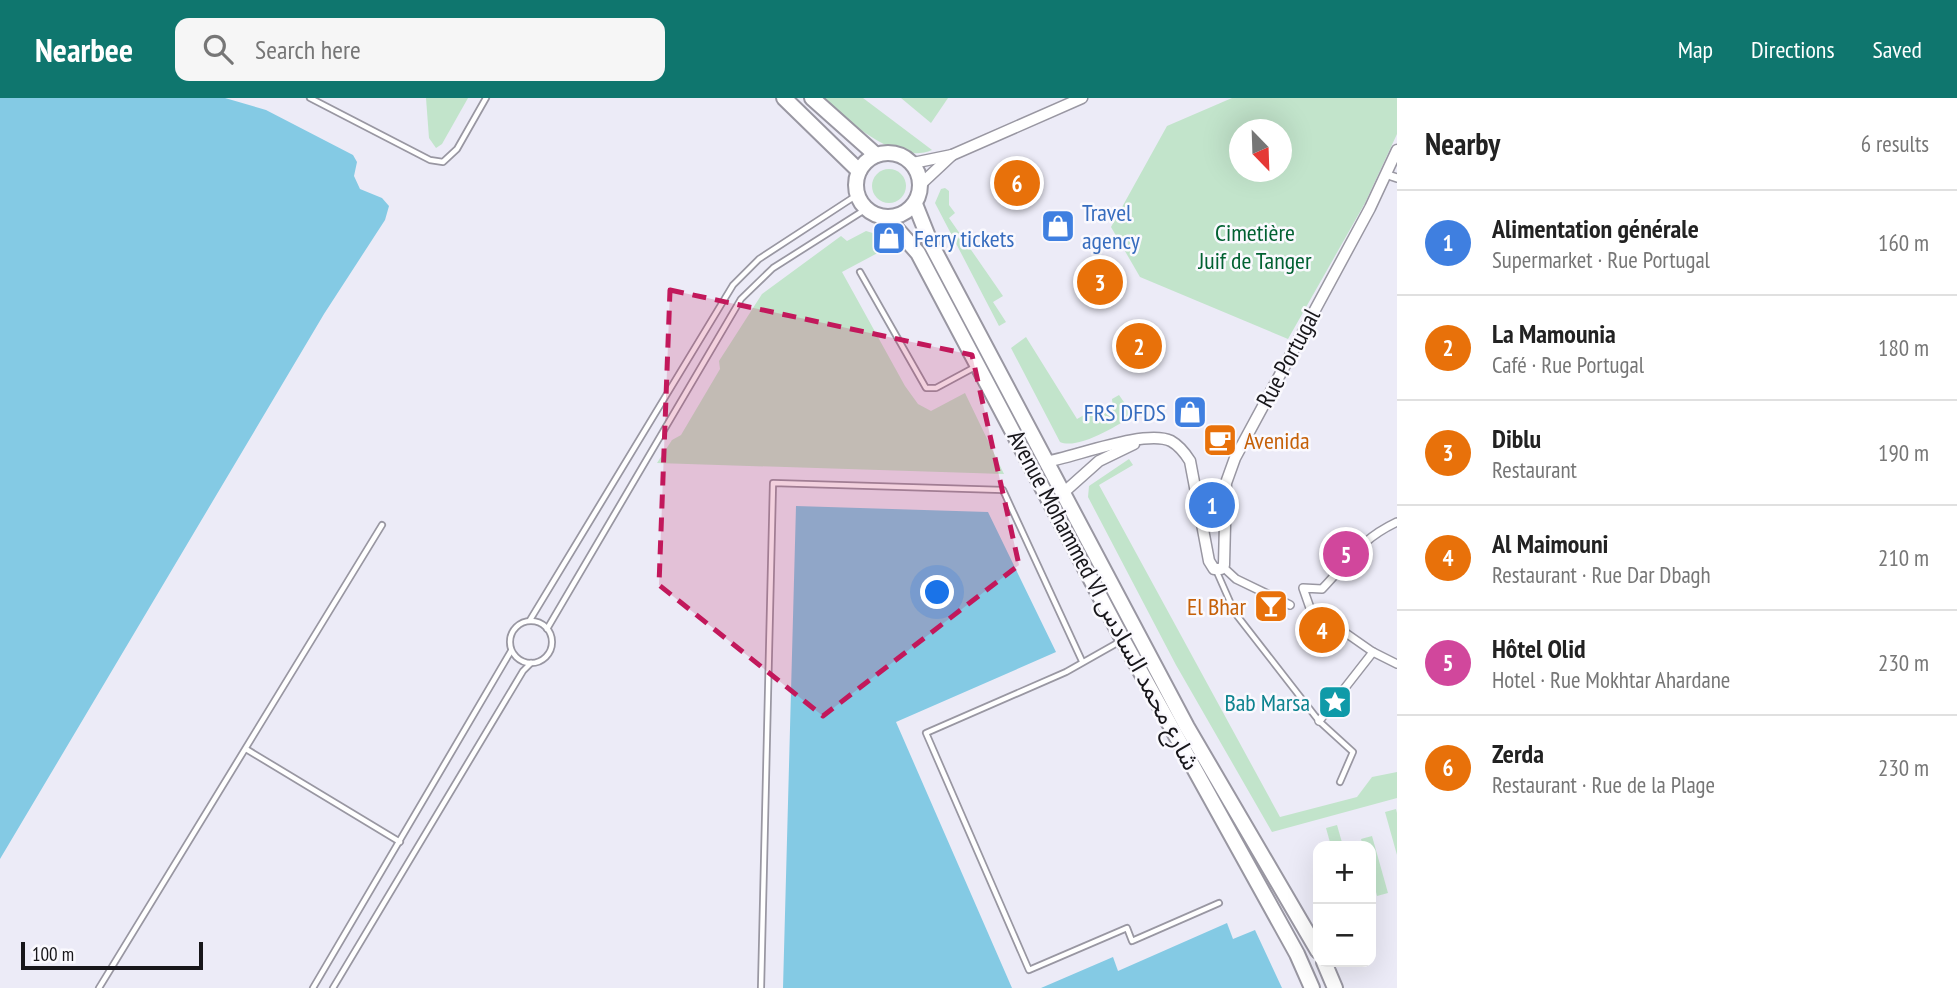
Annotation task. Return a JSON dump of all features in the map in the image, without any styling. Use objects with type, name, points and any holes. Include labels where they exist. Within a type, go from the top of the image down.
[{"type":"main road","points":[[784,98],[859,171]]},
{"type":"main road","points":[[812,98],[876,155]]},
{"type":"main road","points":[[896,154],[912,163],[921,184],[915,204],[900,216],[887,218],[866,209],[857,195],[859,171],[876,155],[896,154]]},
{"type":"main road","name":"Avenue Mohammed VI شارع محمد السادس","points":[[915,204],[931,244],[1187,727],[1313,942]]},
{"type":"main road","name":"Avenue Mohammed VI شارع محمد السادس","points":[[887,218],[918,253],[1123,640],[1297,954],[1312,988]]},
{"type":"main road","points":[[1326,967],[1335,988]]},
{"type":"street","points":[[912,163],[952,155],[1082,98]]},
{"type":"street","name":"Rue Portugal","points":[[1219,569],[1226,483],[1235,458],[1370,208],[1397,150]]},
{"type":"street","points":[[921,184],[952,155]]},
{"type":"street","points":[[1045,462],[1131,440],[1142,444]]},
{"type":"street","points":[[1062,494],[1076,478],[1099,461],[1142,444],[1168,440],[1184,451],[1190,461],[1209,561],[1236,579],[1290,605]]},
{"type":"street","points":[[1397,522],[1375,533],[1354,549],[1347,563],[1322,589],[1303,588],[1310,608],[1373,652],[1397,664]]},
{"type":"street","points":[[1319,721],[1373,652]]},
{"type":"lane","points":[[310,98],[409,150],[443,162],[457,149],[486,98]]},
{"type":"lane","points":[[313,988],[511,651],[510,639],[514,628],[530,621],[733,285],[759,259],[857,195]]},
{"type":"lane","points":[[547,629],[741,299],[767,272],[866,209]]},
{"type":"lane","points":[[860,272],[926,388],[936,388],[979,365]]},
{"type":"lane","points":[[761,988],[773,483],[1003,490],[1082,661]]},
{"type":"lane","points":[[99,988],[382,525]]},
{"type":"lane","points":[[1219,569],[1235,613],[1319,721],[1353,752],[1340,782]]},
{"type":"lane","points":[[333,988],[523,671],[531,663],[542,659],[550,650],[551,638],[547,629],[530,621]]},
{"type":"lane","points":[[1123,640],[1066,672],[926,733],[1029,970],[1126,928],[1132,941],[1219,903]]},
{"type":"lane","points":[[511,651],[519,660],[531,663]]},
{"type":"lane","points":[[246,749],[400,842]]},
{"type":"highlighted area","points":[[670,290],[972,355],[1019,565],[823,716],[659,585]]},
{"type":"green space","points":[[426,98],[468,98],[442,144],[436,148],[429,138]]},
{"type":"green space","points":[[822,98],[863,98],[932,150],[903,152],[888,146],[858,128]]},
{"type":"green space","points":[[901,98],[948,98],[931,123]]},
{"type":"green space","name":"Cimetière Juif de Tanger","points":[[1232,98],[1397,98],[1397,134],[1365,203],[1288,339],[1140,277],[1111,227],[1167,126]]},
{"type":"green space","points":[[889,169],[901,174],[906,186],[901,198],[889,203],[877,198],[872,186],[877,174]]},
{"type":"green space","points":[[941,189],[949,191],[949,205],[955,213],[949,218],[1003,296],[993,302],[1006,322],[999,326],[935,203]]},
{"type":"green space","points":[[866,231],[876,234],[887,248],[842,272],[905,386],[918,404],[931,411],[965,393],[1004,474],[657,463],[672,440],[681,435],[720,369],[719,361],[762,294],[841,236],[847,241]]},
{"type":"green space","points":[[1026,337],[1077,419],[1093,410],[1107,413],[1113,409],[1112,399],[1119,395],[1133,415],[1087,440],[1067,444],[1060,442],[1011,348]]},
{"type":"green space","points":[[1129,459],[1133,465],[1099,485],[1280,817],[1357,797],[1372,777],[1397,772],[1397,798],[1272,832],[1176,665],[1088,497],[1089,486]]},
{"type":"green space","points":[[1396,809],[1397,813],[1397,855],[1385,812]]},
{"type":"green space","points":[[1337,825],[1342,841],[1330,841],[1326,828]]},
{"type":"green space","points":[[1372,836],[1373,841],[1362,841]]},
{"type":"green space","points":[[1376,850],[1388,893],[1377,896],[1376,892]]},
{"type":"water","points":[[0,98],[225,98],[266,110],[353,155],[357,162],[354,176],[360,189],[382,198],[389,206],[385,220],[324,314],[0,859]]},
{"type":"water","points":[[796,506],[988,512],[1056,652],[896,722],[1012,988],[783,988]]},
{"type":"water","points":[[1227,923],[1233,939],[1255,930],[1282,988],[1041,988],[1113,957],[1118,971]]},
{"type":"place","name":"Zerda","points":[[1017,183]]},
{"type":"place","name":"Travel agency","points":[[1058,226]]},
{"type":"place","name":"Ferry tickets","points":[[889,238]]},
{"type":"place","name":"Diblu","points":[[1100,282]]},
{"type":"place","name":"La Mamounia","points":[[1139,346]]},
{"type":"place","name":"FRS DFDS","points":[[1190,412]]},
{"type":"place","name":"Avenida","points":[[1220,440]]},
{"type":"place","name":"Alimentation générale","points":[[1212,505]]},
{"type":"place","name":"Hôtel Olid","points":[[1346,554]]},
{"type":"place","name":"El Bhar","points":[[1271,606]]},
{"type":"place","name":"Al Maimouni","points":[[1322,630]]},
{"type":"place","name":"Bab Marsa","points":[[1335,702]]}]
